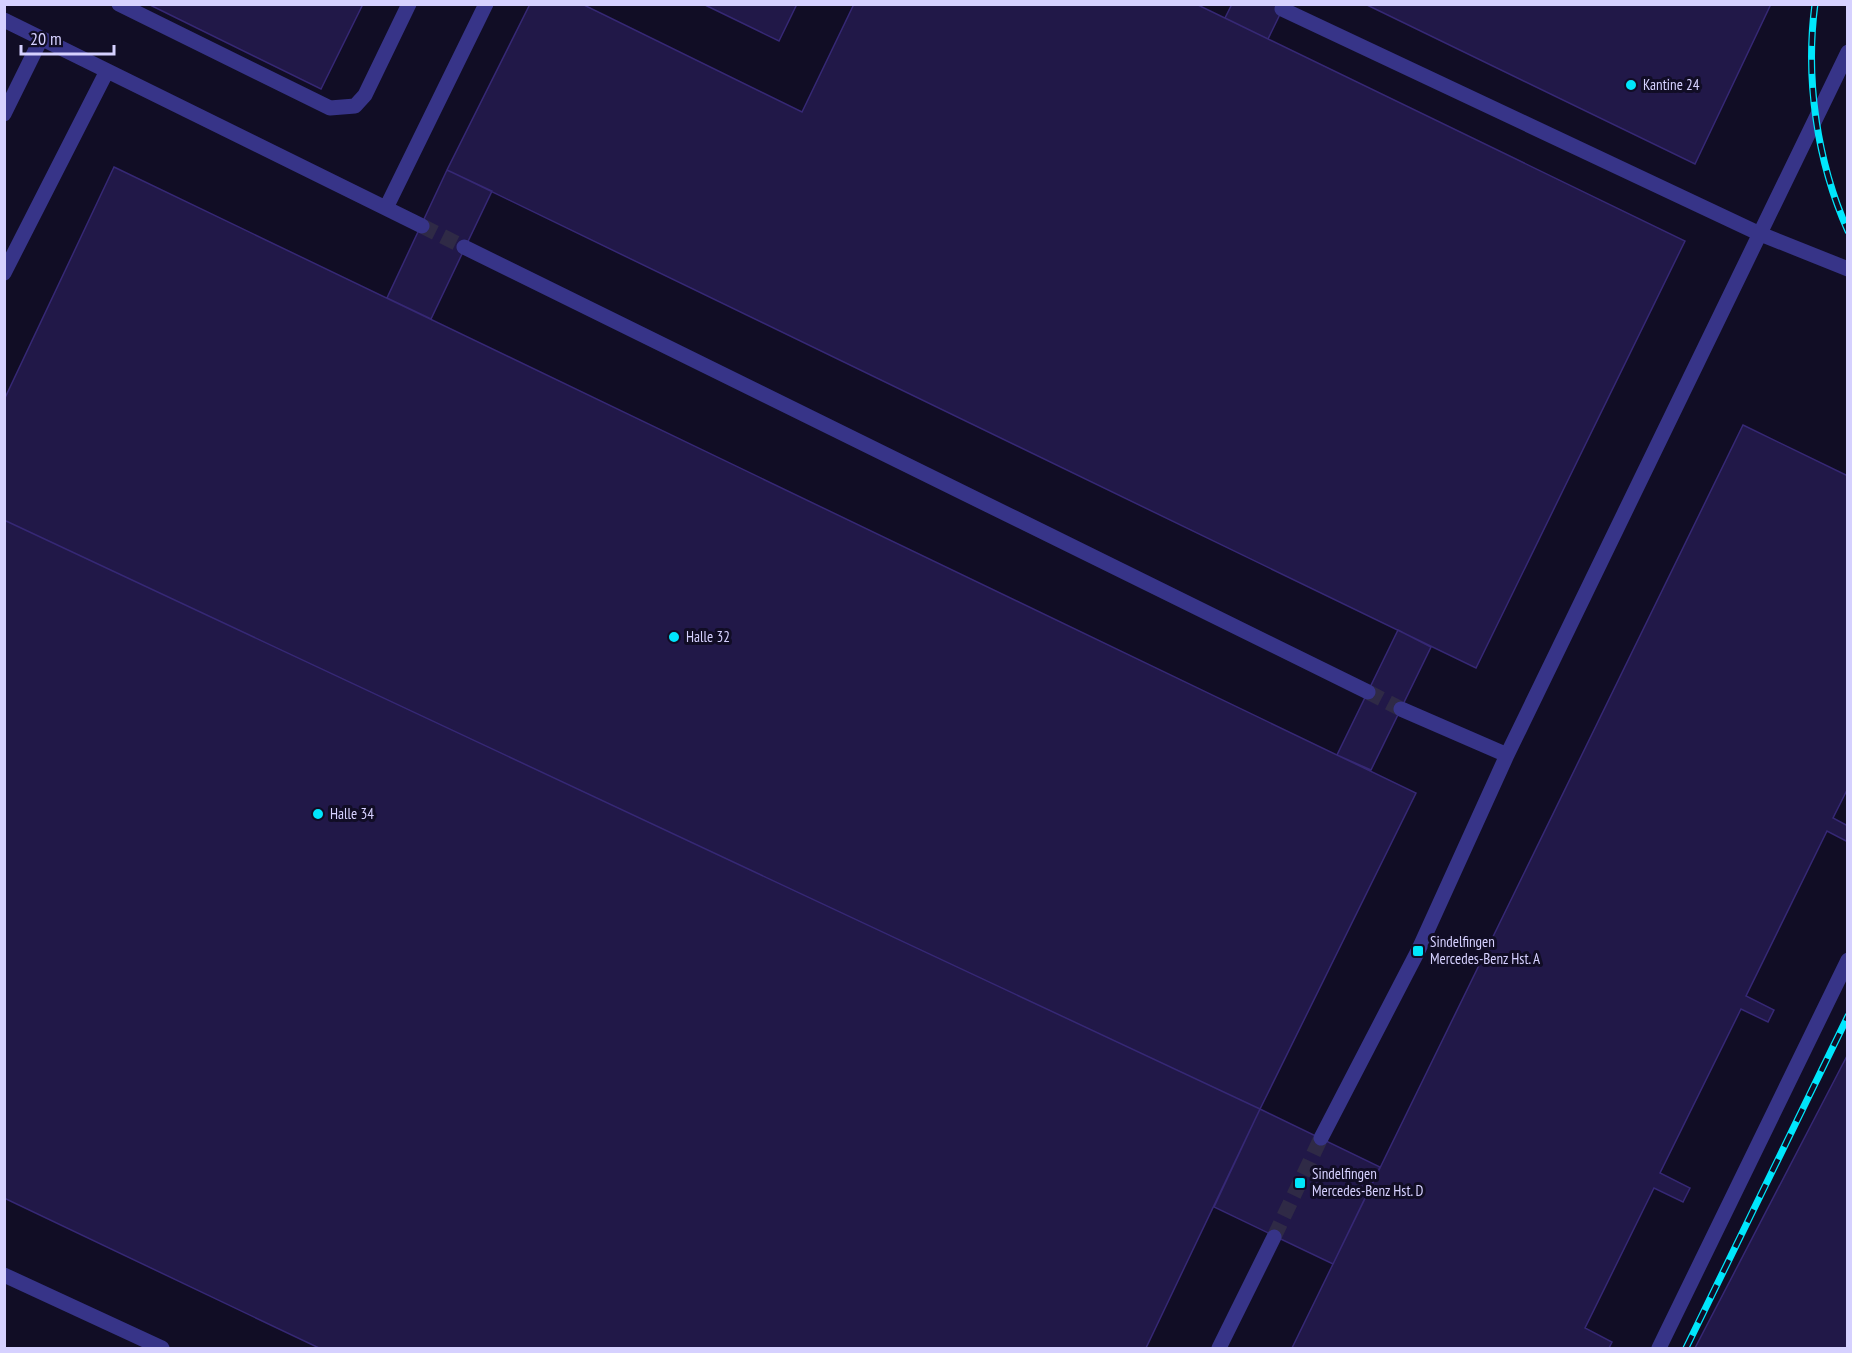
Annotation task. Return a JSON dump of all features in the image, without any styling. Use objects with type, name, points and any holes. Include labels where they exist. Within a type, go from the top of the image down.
[{"type":"street","points":[[119,4],[330,108],[356,106],[365,95],[408,4]]},
{"type":"street","points":[[386,208],[486,4]]},
{"type":"street","points":[[1282,9],[1758,233],[1848,269]]},
{"type":"street","points":[[4,20],[422,226]]},
{"type":"street","points":[[4,114],[41,39]]},
{"type":"street","points":[[1321,1138],[1418,951],[1507,755],[1758,233],[1848,52]]},
{"type":"street","points":[[4,273],[107,71]]},
{"type":"street","points":[[464,247],[1368,692]]},
{"type":"street","points":[[1401,709],[1507,755]]},
{"type":"street","points":[[1659,1348],[1848,960]]},
{"type":"street","points":[[1219,1348],[1274,1237]]},
{"type":"street","points":[[4,1275],[162,1348]]},
{"type":"building","points":[[148,4],[363,4],[321,89]]},
{"type":"building","points":[[530,4],[582,4],[802,112],[854,4],[1196,4],[1685,241],[1476,668],[447,170]]},
{"type":"building","points":[[703,4],[797,4],[779,41]]},
{"type":"building","points":[[1232,4],[1285,4],[1268,39],[1225,18]]},
{"type":"building","name":"Kantine 24","points":[[1365,4],[1771,4],[1695,164]]},
{"type":"building","name":"Halle 32","points":[[114,167],[1416,793],[1260,1109],[4,520],[4,400]]},
{"type":"building","points":[[447,170],[492,191],[431,319],[387,298]]},
{"type":"building","points":[[1743,425],[1848,476],[1848,788],[1833,818],[1848,826],[1848,842],[1827,831],[1746,996],[1774,1010],[1768,1022],[1741,1009],[1660,1173],[1690,1188],[1683,1202],[1654,1188],[1585,1328],[1612,1342],[1609,1348],[1292,1348]]},
{"type":"building","name":"Halle 34","points":[[4,520],[1260,1109],[1146,1348],[319,1348],[4,1198]]},
{"type":"building","points":[[1398,630],[1431,647],[1371,770],[1337,755]]},
{"type":"building","points":[[1848,1054],[1848,1348],[1695,1348]]},
{"type":"building","points":[[1260,1109],[1380,1167],[1333,1264],[1214,1207]]},
{"type":"tunnel","points":[[422,226],[464,247]]},
{"type":"tunnel","points":[[1368,692],[1401,709]]},
{"type":"tunnel","points":[[1274,1237],[1321,1138]]},
{"type":"railway","points":[[1815,4],[1812,61],[1816,120],[1828,177],[1848,231]]},
{"type":"railway","points":[[1686,1348],[1848,1016]]},
{"type":"place","name":"Kantine 24","points":[[1631,85]]},
{"type":"place","name":"Halle 32","points":[[674,637]]},
{"type":"place","name":"Halle 34","points":[[318,814]]},
{"type":"place","name":"Sindelfingen Mercedes-Benz Hst. A","points":[[1418,951]]},
{"type":"place","name":"Sindelfingen Mercedes-Benz Hst. D","points":[[1300,1183]]}]
